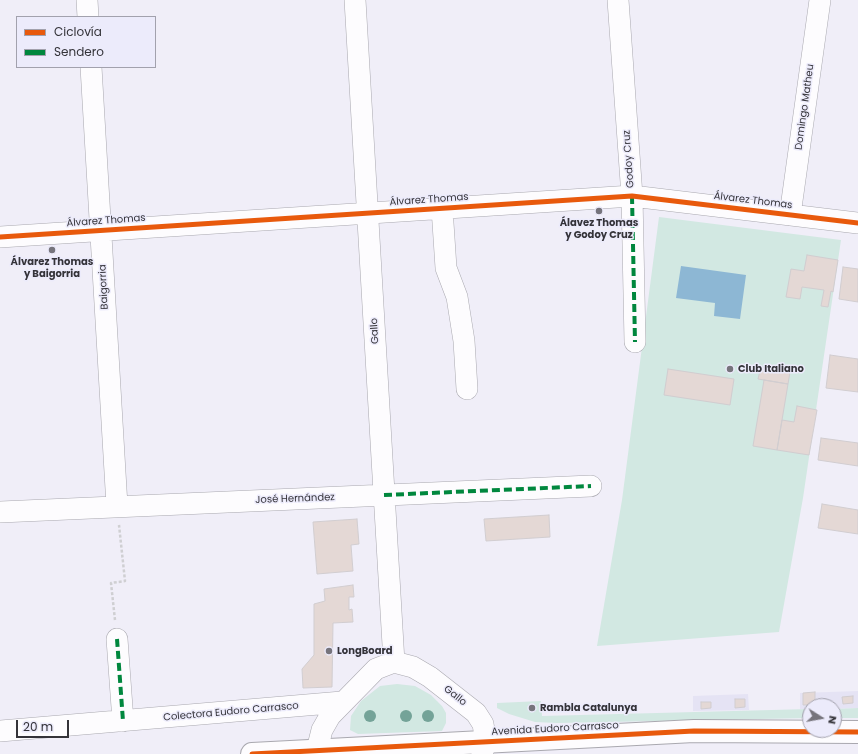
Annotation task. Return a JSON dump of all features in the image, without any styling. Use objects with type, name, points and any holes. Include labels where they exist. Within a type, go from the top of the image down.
[{"type":"main road","name":"Avenida Eudoro Carrasco","points":[[252,754],[484,748],[694,731],[858,732]]},
{"type":"street","points":[[87,0],[88,16]]},
{"type":"street","name":"Gallo","points":[[355,0],[394,662],[413,667],[430,677],[476,713],[483,724],[484,748]]},
{"type":"street","name":"Godoy Cruz","points":[[618,0],[632,196],[635,342]]},
{"type":"street","name":"Domingo Matheu","points":[[790,215],[820,0]]},
{"type":"street","name":"Baigorria","points":[[91,68],[117,506]]},
{"type":"street","name":"Álvarez Thomas","points":[[0,237],[632,196],[858,223]]},
{"type":"street","points":[[442,208],[446,268],[457,297],[464,341],[467,389]]},
{"type":"street","name":"José Hernández","points":[[0,512],[591,486]]},
{"type":"street","points":[[117,639],[123,721]]},
{"type":"street","points":[[315,752],[322,730],[330,716],[342,702],[376,669],[394,662]]},
{"type":"street","name":"Colectora Eudoro Carrasco","points":[[0,731],[342,702]]},
{"type":"path","points":[[117,506],[125,581],[111,583],[117,639]]},
{"type":"shaded area","points":[[858,691],[858,708],[842,709],[842,698],[802,698],[802,709],[800,709],[800,693]]},
{"type":"shaded area","points":[[748,694],[749,710],[693,711],[693,696]]},
{"type":"green space","name":"Club Italiano","points":[[659,217],[841,240],[803,498],[779,632],[597,646],[622,500]]},
{"type":"green space","points":[[397,684],[415,686],[431,695],[442,706],[446,713],[446,723],[442,731],[358,734],[350,730],[351,716],[361,701],[380,686]]},
{"type":"green space","points":[[541,701],[542,716],[802,709],[802,718],[557,723],[535,722],[509,714],[497,708],[497,703]]},
{"type":"green space","points":[[858,708],[858,718],[842,718],[842,709]]},
{"type":"water","points":[[681,266],[746,275],[740,319],[714,316],[715,303],[676,298]]},
{"type":"building","points":[[807,255],[838,260],[833,292],[831,291],[828,307],[821,306],[824,290],[802,287],[800,299],[786,297],[791,269],[804,271]]},
{"type":"building","points":[[843,267],[858,269],[858,302],[839,299]]},
{"type":"building","points":[[830,355],[858,359],[858,392],[826,388]]},
{"type":"building","points":[[761,367],[790,372],[788,384],[758,379]]},
{"type":"building","points":[[668,369],[734,379],[730,405],[664,395]]},
{"type":"building","points":[[764,380],[788,384],[777,450],[753,446]]},
{"type":"building","points":[[797,406],[817,410],[809,455],[777,450],[782,420],[794,422]]},
{"type":"building","points":[[821,438],[858,443],[858,466],[818,460]]},
{"type":"building","points":[[822,504],[858,510],[858,534],[818,528]]},
{"type":"building","points":[[549,515],[550,537],[486,541],[484,519]]},
{"type":"building","points":[[357,519],[359,544],[351,545],[353,571],[317,574],[313,522]]},
{"type":"building","points":[[353,585],[354,597],[349,597],[349,610],[352,609],[353,622],[333,623],[332,687],[303,688],[302,669],[314,655],[314,604],[325,601],[324,589]]},
{"type":"building","points":[[815,692],[815,698],[803,698],[803,693]]},
{"type":"building","points":[[853,696],[853,703],[843,704],[842,697]]},
{"type":"building","points":[[735,699],[745,699],[745,707],[735,708]]},
{"type":"building","points":[[701,702],[711,702],[711,708],[701,709]]},
{"type":"marked path","points":[[632,196],[635,342]]},
{"type":"marked path","points":[[384,495],[591,486]]},
{"type":"marked path","points":[[117,639],[123,721]]},
{"type":"cycle path","points":[[0,237],[632,196],[858,223]]},
{"type":"cycle path","points":[[252,754],[694,731],[858,732]]},
{"type":"place","name":"Álavez Thomas y Godoy Cruz","points":[[599,211]]},
{"type":"place","name":"Álvarez Thomas y Baigorria","points":[[52,250]]},
{"type":"place","name":"Club Italiano","points":[[730,369]]},
{"type":"place","name":"LongBoard","points":[[329,651]]},
{"type":"place","name":"Rambla Catalunya","points":[[532,708]]}]
